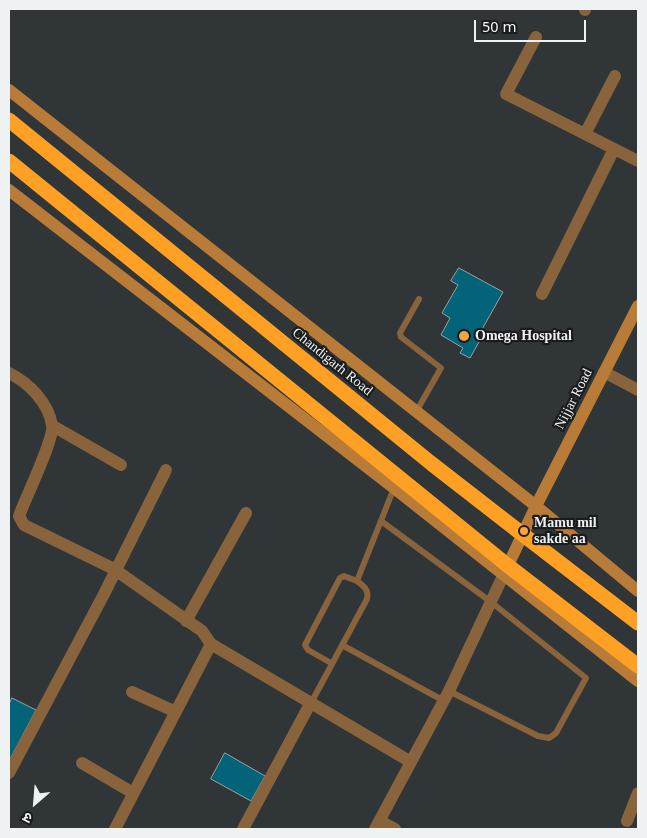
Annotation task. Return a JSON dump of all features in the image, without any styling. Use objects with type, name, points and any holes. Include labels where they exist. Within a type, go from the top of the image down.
[{"type":"highway","name":"Chandigarh Road","points":[[9,120],[432,464],[638,623]]},
{"type":"highway","points":[[9,161],[507,565],[638,666]]},
{"type":"main road","points":[[9,90],[536,506],[638,591]]},
{"type":"main road","points":[[9,190],[394,488],[638,681]]},
{"type":"main road","name":"Nijjar Road","points":[[503,576],[536,506],[638,306]]},
{"type":"street","points":[[536,37],[506,94],[638,161]]},
{"type":"street","points":[[585,134],[614,76]]},
{"type":"street","points":[[542,294],[614,149]]},
{"type":"street","points":[[604,372],[638,390]]},
{"type":"street","points":[[9,373],[40,397],[53,426],[121,465]]},
{"type":"street","points":[[53,426],[19,516],[20,522],[114,569],[202,631],[211,644],[411,762]]},
{"type":"street","points":[[9,773],[103,596],[114,569],[166,470]]},
{"type":"street","points":[[186,621],[246,513]]},
{"type":"street","points":[[395,829],[378,825],[447,696],[503,576]]},
{"type":"street","points":[[115,829],[211,644]]},
{"type":"street","points":[[132,692],[176,712]]},
{"type":"street","points":[[243,829],[310,704]]},
{"type":"street","points":[[82,764],[133,793]]},
{"type":"street","points":[[627,822],[638,793]]},
{"type":"lane","points":[[416,412],[441,368],[401,337],[400,329],[418,299]]},
{"type":"lane","points":[[357,581],[394,488]]},
{"type":"lane","points":[[342,645],[447,696],[538,736],[549,738],[556,733],[586,678],[491,602],[381,521]]},
{"type":"lane","points":[[310,704],[367,599],[368,594],[365,587],[357,581],[344,576],[340,578],[304,645],[308,650],[331,663]]},
{"type":"building","points":[[459,268],[503,292],[476,340],[479,342],[470,358],[460,353],[463,348],[441,335],[450,318],[442,313],[458,285],[451,281]]},
{"type":"building","points":[[12,698],[36,710],[9,761],[9,705]]},
{"type":"building","points":[[225,753],[265,776],[251,801],[211,779]]},
{"type":"place","name":"Omega Hospital","points":[[464,336]]},
{"type":"place","name":"Mamu mil sakde aa","points":[[524,531]]}]
